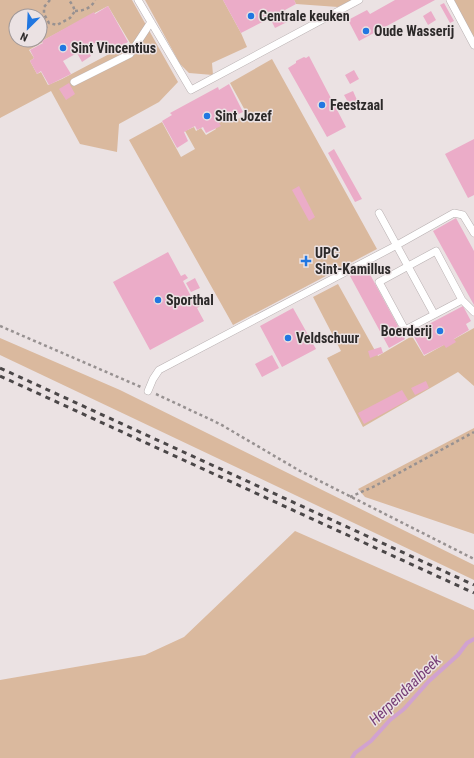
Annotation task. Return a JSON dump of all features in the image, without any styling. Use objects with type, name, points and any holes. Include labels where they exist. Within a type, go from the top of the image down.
[{"type":"lane","points":[[138,0],[191,90],[359,0]]},
{"type":"lane","points":[[450,0],[474,45]]},
{"type":"lane","points":[[74,82],[130,54],[151,22]]},
{"type":"lane","points":[[379,213],[434,314]]},
{"type":"lane","points":[[148,391],[159,370],[397,245],[454,213],[463,215],[474,233]]},
{"type":"lane","points":[[462,300],[405,330],[379,282],[436,251],[462,300],[474,312]]},
{"type":"path","points":[[50,0],[44,7],[44,14],[49,23],[57,25],[70,18],[75,11]]},
{"type":"path","points":[[69,0],[75,11]]},
{"type":"path","points":[[75,11],[81,11],[92,5],[95,0]]},
{"type":"path","points":[[0,326],[220,424],[300,471],[474,559]]},
{"type":"path","points":[[350,497],[375,486],[474,432]]},
{"type":"shaded area","points":[[0,0],[132,0],[178,82],[159,102],[119,124],[117,152],[80,144],[51,91],[0,118]],"holes":[[[108,6],[130,43],[48,85],[41,72],[37,74],[30,61],[34,58],[29,50],[32,48],[8,48],[8,8],[48,8],[48,38]]]},
{"type":"shaded area","points":[[145,0],[223,0],[247,47],[212,63],[213,75],[189,73],[180,64]]},
{"type":"shaded area","points":[[294,0],[352,0],[338,7],[296,4]]},
{"type":"shaded area","points":[[454,0],[474,0],[474,39]]},
{"type":"shaded area","points":[[272,59],[377,249],[233,325],[129,140],[162,122],[181,157],[195,149],[185,131],[194,127],[196,131],[201,128],[206,135],[216,129],[210,119],[227,109],[234,121],[247,114],[230,83]]},
{"type":"shaded area","points":[[338,284],[378,356],[412,336],[424,356],[474,328],[474,386],[458,372],[363,427],[327,358],[341,351],[313,297]]},
{"type":"shaded area","points":[[0,338],[120,390],[474,565],[474,580],[0,355]]},
{"type":"shaded area","points":[[474,428],[474,534],[365,497],[358,489]]},
{"type":"shaded area","points":[[295,531],[474,610],[474,758],[0,758],[0,680],[145,655],[184,637]]},
{"type":"building","name":"Centrale keuken","points":[[223,0],[294,0],[296,4],[285,10],[287,22],[275,28],[270,18],[241,33]]},
{"type":"building","name":"Oude Wasserij","points":[[395,0],[435,0],[359,41],[348,20],[367,10],[370,14]]},
{"type":"building","points":[[444,3],[454,21],[450,23],[440,5]]},
{"type":"building","name":"Sint Vincentius","points":[[108,6],[128,42],[107,54],[101,40],[91,45],[94,51],[89,53],[91,56],[82,62],[77,53],[63,61],[71,74],[49,85],[41,71],[37,74],[30,61],[34,58],[30,50],[34,48],[48,48],[48,38],[94,12],[95,14]]},
{"type":"building","points":[[431,11],[436,20],[428,25],[423,16]]},
{"type":"building","name":"Feestzaal","points":[[309,56],[346,127],[327,137],[288,68],[296,63],[296,61]]},
{"type":"building","points":[[354,70],[359,79],[350,84],[345,75]]},
{"type":"building","points":[[69,83],[75,94],[66,100],[59,89]]},
{"type":"building","name":"Sint Jozef","points":[[229,84],[243,112],[219,123],[221,126],[206,133],[203,127],[197,130],[195,126],[184,132],[188,141],[177,148],[162,121],[172,115],[170,113],[218,87],[219,90]]},
{"type":"building","points":[[353,91],[357,100],[349,104],[344,95]]},
{"type":"building","points":[[474,139],[474,195],[468,198],[445,154]]},
{"type":"building","points":[[334,149],[362,199],[355,202],[328,153]]},
{"type":"building","points":[[299,186],[315,217],[309,221],[292,190]]},
{"type":"building","points":[[456,218],[474,251],[474,305],[433,231]]},
{"type":"building","name":"Sporthal","points":[[168,252],[181,276],[185,274],[188,278],[183,281],[194,302],[201,299],[204,304],[197,308],[204,321],[150,350],[113,282]]},
{"type":"building","name":"Boerderij","points":[[366,267],[405,339],[389,348],[350,276]]},
{"type":"building","points":[[195,278],[200,288],[191,292],[186,283]]},
{"type":"building","name":"Boerderij","points":[[463,306],[471,321],[466,324],[469,330],[454,339],[456,342],[446,348],[444,345],[424,355],[412,333]]},
{"type":"building","name":"Veldschuur","points":[[293,308],[316,349],[282,367],[260,326]]},
{"type":"building","points":[[381,347],[383,353],[370,358],[368,351]]},
{"type":"building","points":[[272,355],[279,368],[262,377],[255,364]]},
{"type":"building","points":[[426,381],[429,388],[415,395],[411,388]]},
{"type":"building","points":[[402,390],[408,400],[364,424],[358,413]]},
{"type":"waterway","name":"Herpendaalbeek","points":[[352,758],[355,753],[371,741],[390,720],[404,709],[429,681],[458,655],[467,643],[474,639]]},
{"type":"railway","points":[[0,368],[474,585]]},
{"type":"railway","points":[[0,376],[474,593]]},
{"type":"place","name":"Centrale keuken","points":[[251,16]]},
{"type":"place","name":"Oude Wasserij","points":[[366,31]]},
{"type":"place","name":"Sint Vincentius","points":[[63,48]]},
{"type":"place","name":"Feestzaal","points":[[322,105]]},
{"type":"place","name":"Sint Jozef","points":[[207,116]]},
{"type":"place","name":"UPC Sint-Kamillus","points":[[306,261]]},
{"type":"place","name":"Sporthal","points":[[158,300]]},
{"type":"place","name":"Boerderij","points":[[440,331]]},
{"type":"place","name":"Veldschuur","points":[[288,338]]}]
